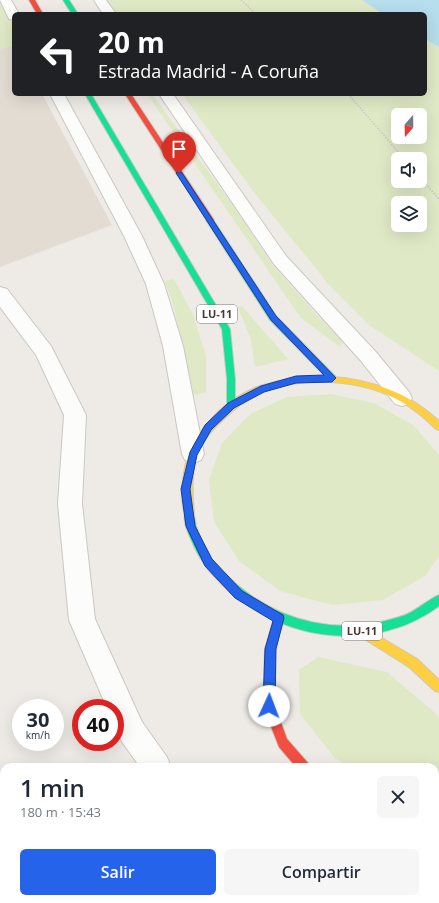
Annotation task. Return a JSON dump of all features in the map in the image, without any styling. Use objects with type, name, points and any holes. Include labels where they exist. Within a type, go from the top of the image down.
[{"type":"main road","points":[[32,0],[39,12]]},
{"type":"main road","points":[[66,0],[75,12]]},
{"type":"main road","name":"LU-11","points":[[89,96],[226,328],[231,379],[231,406]]},
{"type":"main road","points":[[129,96],[273,318],[332,378]]},
{"type":"main road","name":"LU-11","points":[[439,426],[432,418],[402,398],[368,384],[332,378],[296,380],[261,389],[231,406],[208,428],[193,454],[186,489],[191,526],[208,562],[239,594],[279,618],[320,630],[362,631],[399,623],[431,607],[439,600]]},
{"type":"main road","points":[[279,618],[270,649],[269,706],[283,743],[300,763]]},
{"type":"main road","name":"LU-11","points":[[362,631],[406,657],[433,680],[439,688]]},
{"type":"street","points":[[5,0],[12,12]]},
{"type":"street","points":[[100,0],[109,12]]},
{"type":"street","points":[[58,96],[133,236],[155,284],[173,346],[193,454]]},
{"type":"street","points":[[167,96],[280,260],[315,300],[368,356],[402,398]]},
{"type":"street","points":[[0,294],[44,351],[75,415],[70,504],[82,620],[132,732],[154,763]]},
{"type":"path","points":[[241,0],[254,12]]},
{"type":"path","points":[[350,96],[398,152]]},
{"type":"path","points":[[427,185],[439,199]]},
{"type":"shaded area","points":[[0,14],[12,37],[12,96],[43,96],[112,225],[0,267]]},
{"type":"green space","points":[[0,0],[12,22],[12,46],[0,49]]},
{"type":"green space","points":[[105,0],[362,0],[383,12],[114,12]]},
{"type":"green space","points":[[427,39],[439,47],[439,371],[369,325],[330,286],[253,191],[183,96],[427,96]]},
{"type":"green space","points":[[148,96],[153,96],[234,207],[272,264],[343,342],[340,347],[301,318]]},
{"type":"green space","points":[[174,279],[193,315],[206,356],[206,392],[194,395],[173,304],[165,281]]},
{"type":"green space","points":[[242,306],[288,359],[255,367],[251,340],[238,307]]},
{"type":"green space","points":[[331,394],[374,403],[413,425],[439,455],[439,556],[425,576],[383,600],[332,605],[280,591],[239,561],[214,522],[209,480],[222,443],[250,414],[287,397]]},
{"type":"green space","points":[[318,657],[387,672],[439,718],[439,763],[343,763],[335,758],[300,714],[299,670]]},
{"type":"water","points":[[362,0],[439,0],[439,47],[427,40],[427,12],[380,12]]},
{"type":"traffic: fast","points":[[66,0],[74,12]]},
{"type":"traffic: fast","points":[[89,96],[226,329],[231,379],[231,406]]},
{"type":"traffic: fast","points":[[210,220],[273,318],[332,378]]},
{"type":"traffic: fast","points":[[189,514],[196,540],[211,566],[242,595],[272,615],[280,618],[320,629],[341,631],[362,630],[383,627],[403,621],[422,612],[439,600]]},
{"type":"traffic: slow","points":[[189,514],[188,477],[193,454],[198,444],[204,434],[219,418],[239,401],[256,391],[284,383],[308,379],[332,379],[356,382],[380,389],[402,398],[422,410],[439,426]]},
{"type":"traffic: slow","points":[[362,631],[413,663],[439,687]]},
{"type":"traffic: jam","points":[[32,0],[39,12]]},
{"type":"traffic: jam","points":[[129,96],[210,220]]},
{"type":"traffic: jam","points":[[279,618],[270,649],[269,706],[283,743],[300,763]]},
{"type":"route","points":[[179,173],[273,318],[332,378],[296,380],[261,389],[231,406],[208,428],[193,454],[186,489],[191,526],[208,562],[239,594],[279,618],[270,649],[269,706]]}]
